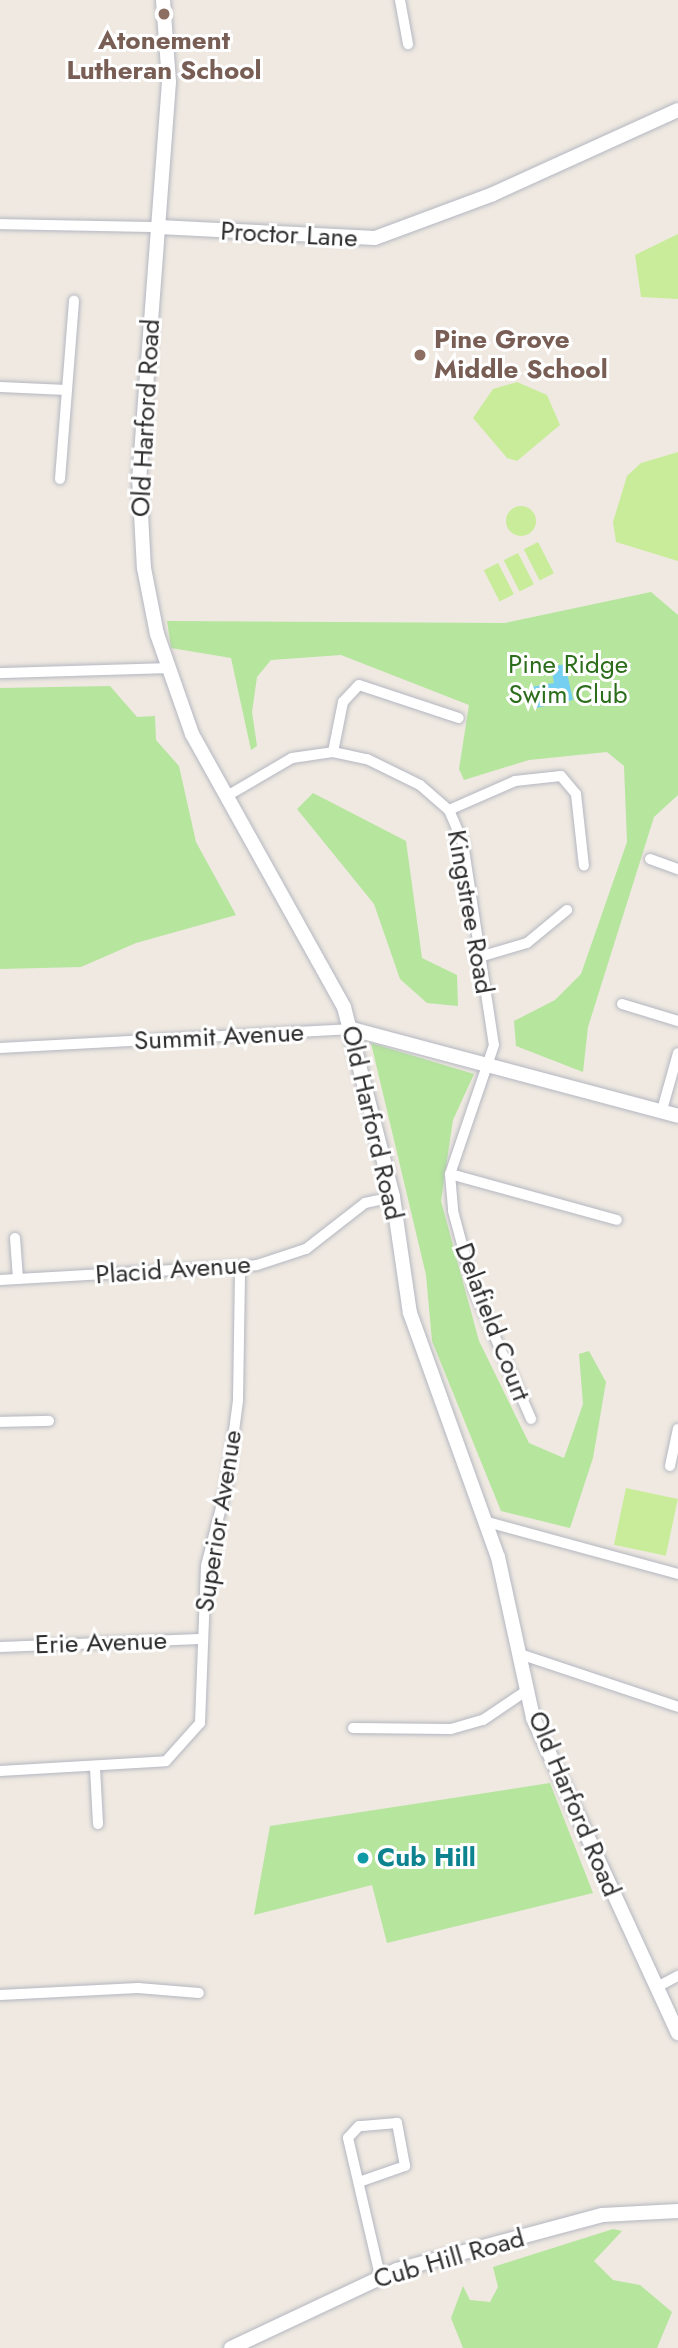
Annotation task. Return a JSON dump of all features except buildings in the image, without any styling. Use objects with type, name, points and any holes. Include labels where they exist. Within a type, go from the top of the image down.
[{"type":"street","name":"Old Harford Road","points":[[163,0],[169,82],[139,506],[148,596],[166,668],[227,796],[320,957],[352,1029],[393,1196],[410,1313],[487,1522],[520,1654],[526,1691],[557,1778],[678,2033]]},
{"type":"street","points":[[400,0],[408,44]]},
{"type":"street","name":"Proctor Lane","points":[[0,224],[159,227],[375,238],[493,194],[678,110]]},
{"type":"street","points":[[60,479],[74,301]]},
{"type":"street","points":[[0,387],[68,390]]},
{"type":"street","points":[[0,673],[166,668]]},
{"type":"street","points":[[227,796],[292,758],[333,752],[343,702],[359,685],[460,718]]},
{"type":"street","name":"Kingstree Road","points":[[333,752],[398,773],[449,810],[463,843],[476,958],[493,1026],[492,1063]]},
{"type":"street","points":[[449,810],[515,781],[561,776],[576,794],[584,866]]},
{"type":"street","points":[[650,859],[678,869]]},
{"type":"street","points":[[476,958],[527,943],[567,910]]},
{"type":"street","points":[[622,1004],[678,1021]]},
{"type":"street","name":"Summit Avenue","points":[[0,1048],[352,1029],[492,1063],[678,1116]]},
{"type":"street","points":[[662,1110],[678,1053]]},
{"type":"street","points":[[492,1063],[450,1174],[617,1220]]},
{"type":"street","name":"Delafield Court","points":[[450,1174],[468,1269],[531,1419]]},
{"type":"street","name":"Placid Avenue","points":[[0,1280],[240,1268],[306,1249],[365,1203],[393,1196]]},
{"type":"street","points":[[15,1238],[18,1279]]},
{"type":"street","name":"Superior Avenue","points":[[0,1771],[95,1768],[166,1761],[193,1737],[205,1704],[201,1639],[206,1566],[228,1484],[238,1400],[240,1268]]},
{"type":"street","points":[[0,1422],[48,1421]]},
{"type":"street","points":[[670,1466],[678,1430]]},
{"type":"street","points":[[487,1522],[678,1574]]},
{"type":"street","name":"Erie Avenue","points":[[0,1647],[201,1639]]},
{"type":"street","points":[[520,1654],[678,1707]]},
{"type":"street","points":[[353,1728],[450,1729],[483,1720],[526,1691]]},
{"type":"street","points":[[95,1768],[98,1824]]},
{"type":"street","points":[[657,1987],[678,1976]]},
{"type":"street","points":[[0,1995],[138,1988],[199,1993]]},
{"type":"street","points":[[359,2182],[405,2165],[397,2123],[385,2120],[349,2133],[359,2182],[380,2276]]},
{"type":"street","name":"Cub Hill Road","points":[[231,2348],[380,2276],[602,2215],[678,2211]]},
{"type":"green space","points":[[678,234],[678,299],[641,297],[635,255]]},
{"type":"green space","points":[[517,382],[547,395],[560,425],[517,461],[507,458],[473,418],[493,389]]},
{"type":"green space","points":[[678,452],[678,561],[616,542],[613,522],[627,476],[641,463]]},
{"type":"green space","points":[[521,506],[527,507],[535,515],[535,527],[527,535],[521,536],[515,535],[507,527],[506,521],[507,515],[515,507]]},
{"type":"green space","points":[[538,542],[554,573],[540,580],[524,549]]},
{"type":"green space","points":[[518,553],[534,584],[520,591],[504,560]]},
{"type":"green space","points":[[498,563],[514,594],[500,601],[484,570]]},
{"type":"green space","name":"Pine Ridge Swim Club","points":[[651,592],[678,615],[678,795],[654,817],[588,1027],[583,1072],[516,1046],[514,1021],[555,1000],[581,974],[627,842],[624,766],[607,752],[529,760],[464,780],[459,769],[469,705],[341,655],[271,660],[257,677],[252,712],[257,746],[251,750],[231,658],[171,648],[167,621],[505,623]]},
{"type":"green space","points":[[110,686],[137,717],[155,716],[156,740],[179,766],[196,842],[236,915],[136,943],[81,967],[0,969],[0,688]]},
{"type":"green space","points":[[313,793],[406,841],[422,958],[457,975],[458,1006],[427,1003],[400,979],[374,904],[297,809]]},
{"type":"green space","points":[[371,1043],[474,1074],[453,1120],[441,1201],[479,1341],[529,1443],[564,1458],[583,1404],[579,1354],[589,1351],[606,1382],[593,1458],[570,1528],[501,1511],[432,1341],[426,1275]]},
{"type":"green space","points":[[626,1488],[678,1499],[666,1556],[614,1545]]},
{"type":"green space","points":[[550,1783],[593,1893],[387,1943],[372,1885],[254,1915],[270,1826]]},
{"type":"green space","points":[[613,2229],[622,2231],[594,2261],[613,2280],[640,2285],[672,2312],[657,2348],[463,2348],[451,2318],[463,2286],[470,2300],[490,2302],[498,2287],[493,2267]]},
{"type":"water","points":[[565,664],[573,700],[536,708],[531,687],[554,683],[551,667]]},
{"type":"place","name":"Atonement Lutheran School","points":[[164,14]]},
{"type":"place","name":"Pine Grove Middle School","points":[[420,355]]},
{"type":"place","name":"Cub Hill","points":[[363,1858]]}]
